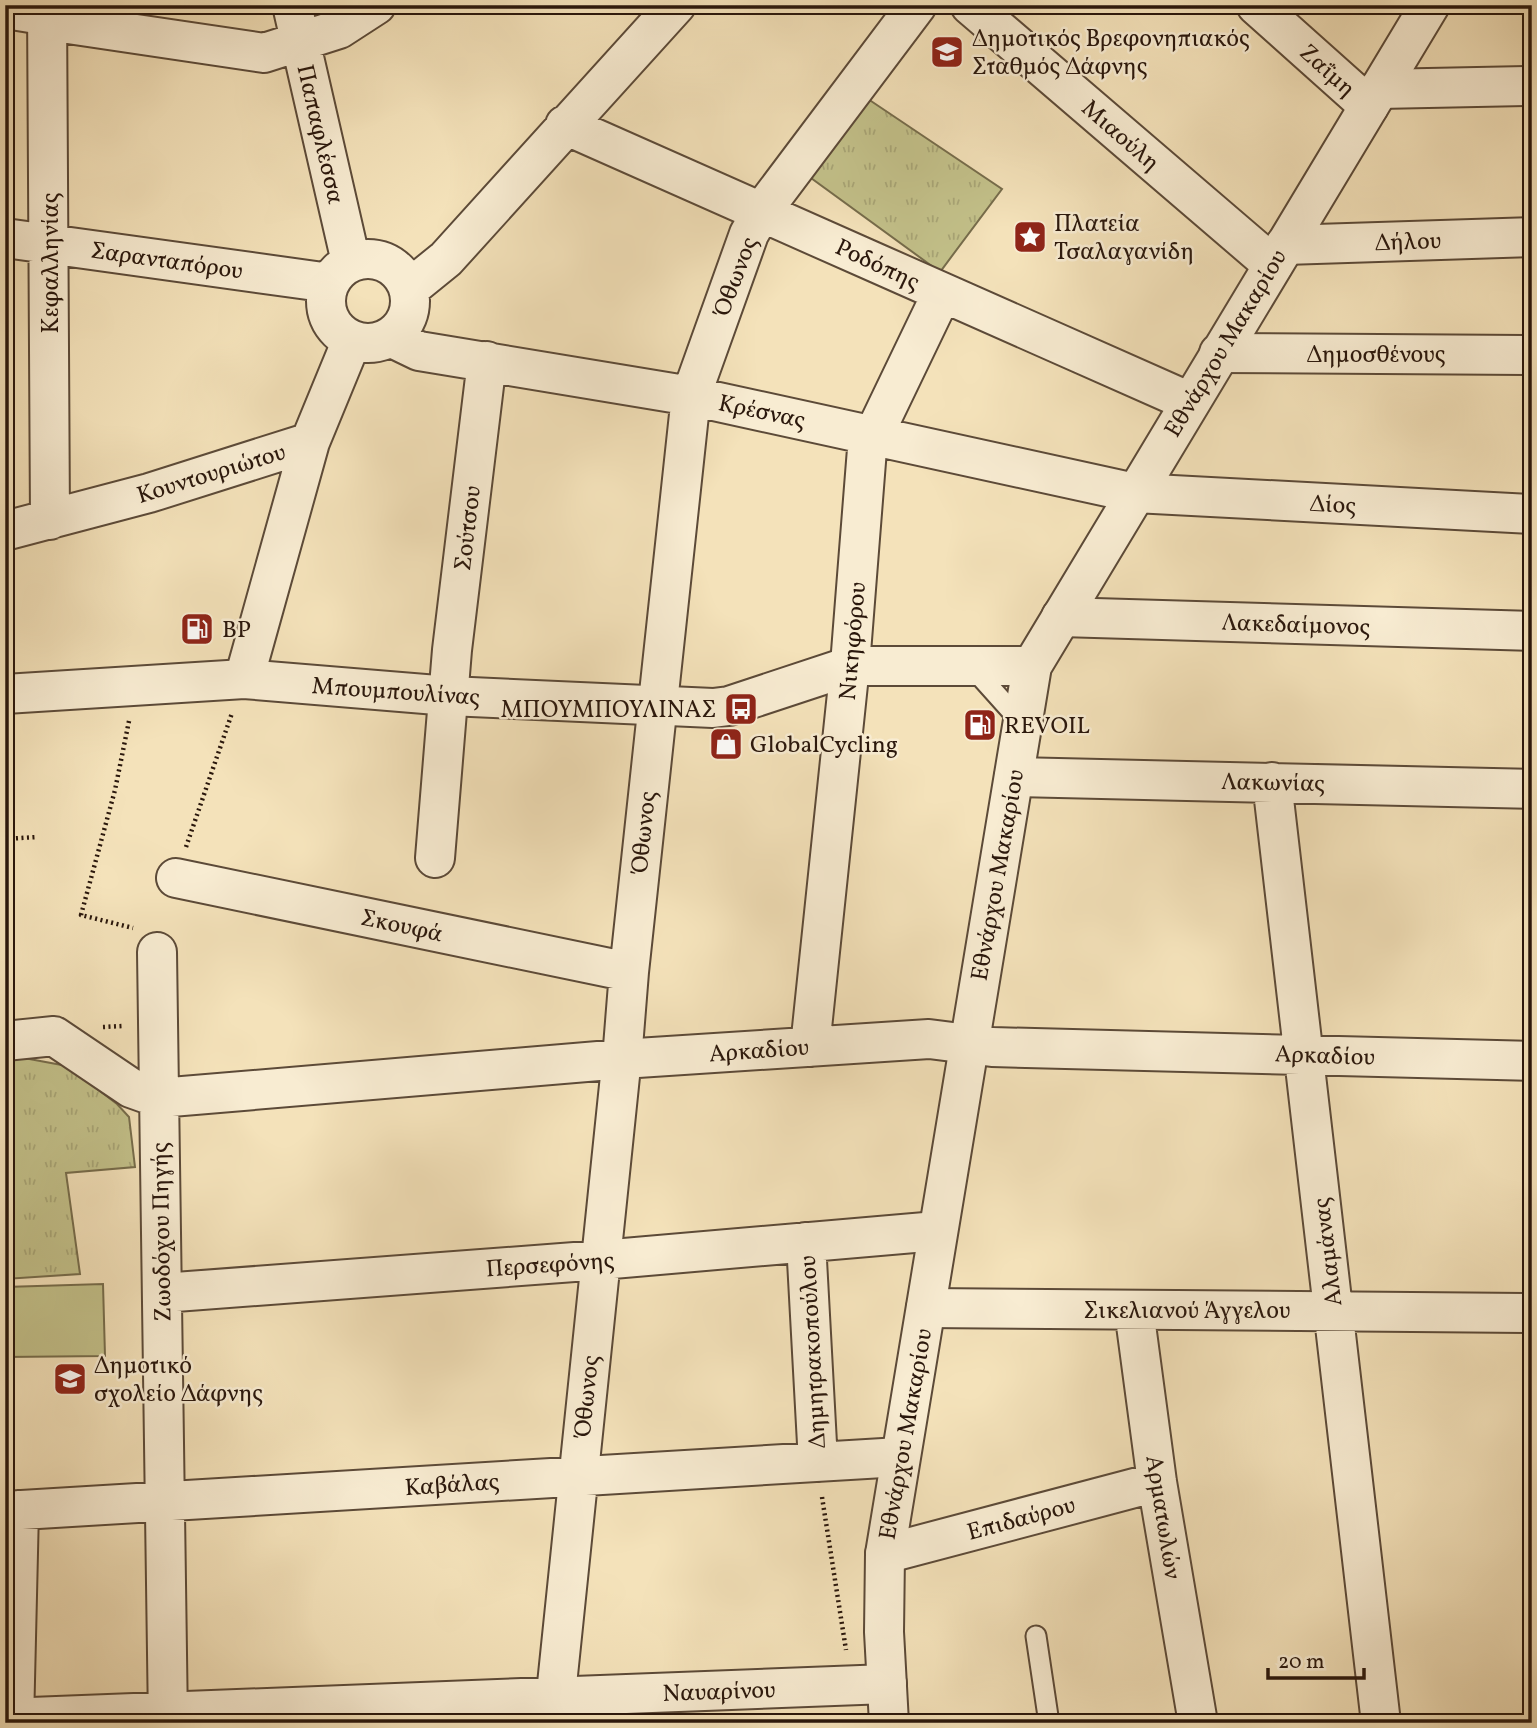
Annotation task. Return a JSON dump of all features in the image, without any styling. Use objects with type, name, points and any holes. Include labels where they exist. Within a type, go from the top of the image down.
[{"type":"street","name":"Παπαφλέσσα","points":[[292,5],[340,272]]},
{"type":"street","points":[[5,14],[48,13],[264,53],[339,29],[376,5]]},
{"type":"street","name":"Όθωνος","points":[[555,1710],[629,972],[691,396],[749,234],[762,211],[917,5]]},
{"type":"street","name":"Μιαούλη","points":[[970,5],[1279,255]]},
{"type":"street","name":"Ζαΐμη","points":[[1256,5],[1374,97]]},
{"type":"street","name":"Εθνάρχου Μακαρίου","points":[[889,1723],[869,1685],[884,1632],[885,1554],[1032,666],[1430,5]]},
{"type":"street","name":"Κεφαλληνίας","points":[[48,13],[50,520]]},
{"type":"street","points":[[409,289],[446,259],[565,125],[654,14]]},
{"type":"street","points":[[1374,97],[1532,86]]},
{"type":"street","name":"Ροδόπης","points":[[565,125],[1190,402]]},
{"type":"street","name":"Δήλου","points":[[1279,255],[1532,237]]},
{"type":"street","name":"Σαρανταπόρου","points":[[5,238],[340,272]]},
{"type":"street","points":[[369,259],[386,263],[401,274],[409,289],[410,308],[403,325],[390,337],[371,343],[352,340],[338,331],[328,316],[326,299],[340,272],[369,259]]},
{"type":"street","name":"Νικηφόρου","points":[[810,1047],[850,666],[867,449],[942,293]]},
{"type":"street","name":"Κρέσνας","points":[[390,337],[419,351],[691,396],[1135,493]]},
{"type":"street","name":"Κουντουριώτου","points":[[5,531],[149,493],[310,442],[352,340]]},
{"type":"street","name":"Δημοσθένους","points":[[1219,353],[1532,355]]},
{"type":"street","name":"Σούτσου","points":[[435,858],[452,650],[487,361]]},
{"type":"street","points":[[244,679],[251,646],[310,442]]},
{"type":"street","name":"Δίος","points":[[1135,493],[1532,514]]},
{"type":"street","name":"Λακεδαίμονος","points":[[1060,617],[1532,631]]},
{"type":"street","name":"Μπουμπουλίνας","points":[[5,694],[244,679],[449,696],[700,708],[729,706],[850,666],[1032,666]]},
{"type":"street","name":"Λακωνίας","points":[[1014,777],[1532,789]]},
{"type":"street","name":"Αλαμάνας","points":[[1272,782],[1381,1723]]},
{"type":"street","name":"Σκουφά","points":[[176,877],[629,972]]},
{"type":"street","name":"Ζωοδόχου Πηγής","points":[[146,940],[159,1098],[168,1717]]},
{"type":"street","name":"Αρκαδίου","points":[[5,1041],[54,1036],[131,1088],[159,1098],[622,1059],[929,1039],[992,1047],[1532,1061]]},
{"type":"street","name":"Περσεφόνης","points":[[162,1293],[601,1260],[937,1231]]},
{"type":"street","name":"Δημητρακοπούλου","points":[[806,1242],[818,1462]]},
{"type":"street","name":"Σικελιανού Άγγελου","points":[[926,1308],[1532,1313]]},
{"type":"street","name":"Αρματωλών","points":[[1134,1310],[1157,1482],[1198,1723]]},
{"type":"street","name":"Καβάλας","points":[[12,1511],[900,1457]]},
{"type":"street","name":"Επιδαύρου","points":[[885,1554],[1157,1482]]},
{"type":"street","points":[[11,1720],[12,1511]]},
{"type":"street","name":"Ναυαρίνου","points":[[11,1720],[555,1710],[869,1685]]},
{"type":"lane","points":[[970,665],[1023,724]]},
{"type":"lane","points":[[1036,1636],[1049,1723]]},
{"type":"path","points":[[176,877],[244,679]]},
{"type":"path","points":[[136,686],[115,790],[81,915],[146,940]]},
{"type":"path","points":[[5,839],[37,837]]},
{"type":"path","points":[[818,1462],[869,1685]]},
{"type":"green space","points":[[868,99],[1002,189],[940,272],[811,178]]},
{"type":"green space","points":[[24,1058],[67,1066],[117,1104],[129,1117],[135,1167],[66,1173],[80,1274],[5,1279],[5,1060]]},
{"type":"green space","points":[[103,1284],[105,1356],[5,1357],[5,1287]]},
{"type":"place","name":"Δημοτικός Βρεφονηπιακός Σταθμός Δάφνης","points":[[947,52]]},
{"type":"place","name":"Πλατεία Τσαλαγανίδη","points":[[1030,237]]},
{"type":"place","name":"BP","points":[[197,629]]},
{"type":"place","name":"ΜΠΟΥΜΠΟΥΛΙΝΑΣ","points":[[741,709]]},
{"type":"place","name":"REVOIL","points":[[980,725]]},
{"type":"place","name":"GlobalCycling","points":[[726,744]]},
{"type":"place","name":"Δημοτικό σχολείο Δάφνης","points":[[70,1379]]}]
